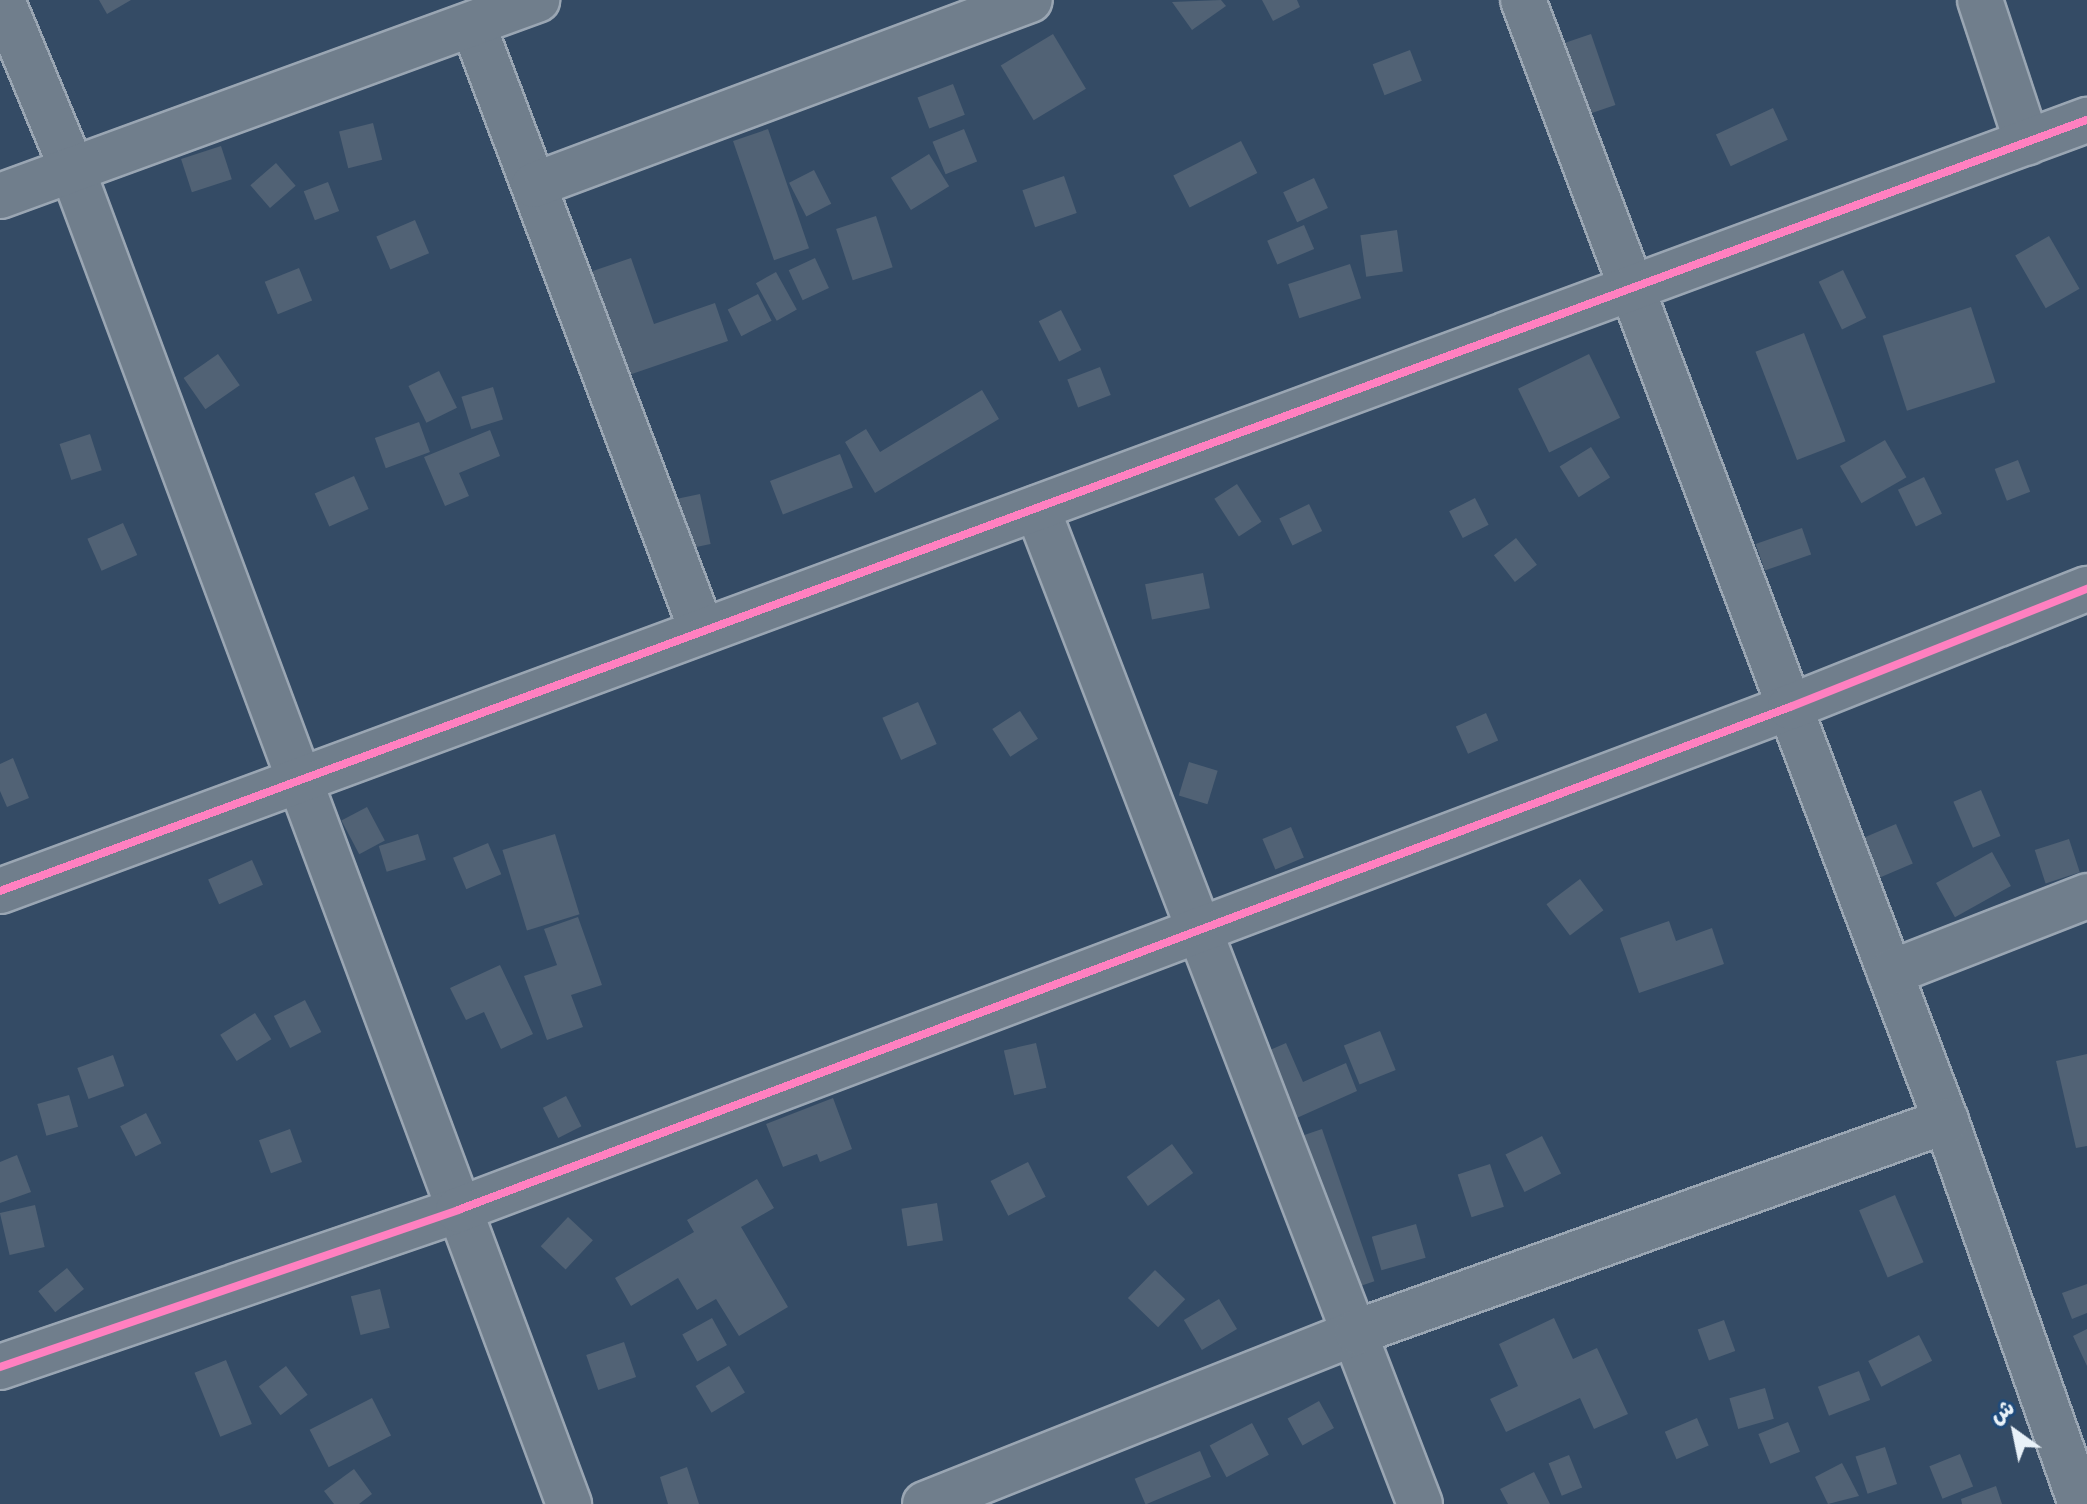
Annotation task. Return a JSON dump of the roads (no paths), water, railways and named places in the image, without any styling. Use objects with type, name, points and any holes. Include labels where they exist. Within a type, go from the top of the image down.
[{"type":"street","points":[[2,0],[72,169],[296,782],[569,1504]]},
{"type":"street","points":[[0,196],[537,0]]},
{"type":"street","points":[[534,185],[1030,0]]},
{"type":"street","points":[[1523,0],[1946,1121],[2081,1504]]},
{"type":"street","points":[[1980,0],[2027,142]]},
{"type":"street","points":[[473,25],[702,631]]},
{"type":"street","points":[[0,891],[2087,120]]},
{"type":"street","points":[[1037,508],[1357,1332],[1420,1504]]},
{"type":"street","points":[[0,1367],[458,1210],[1790,707],[2087,589]]},
{"type":"street","points":[[1890,973],[2087,896]]},
{"type":"street","points":[[925,1504],[1357,1332],[1946,1121]]}]
